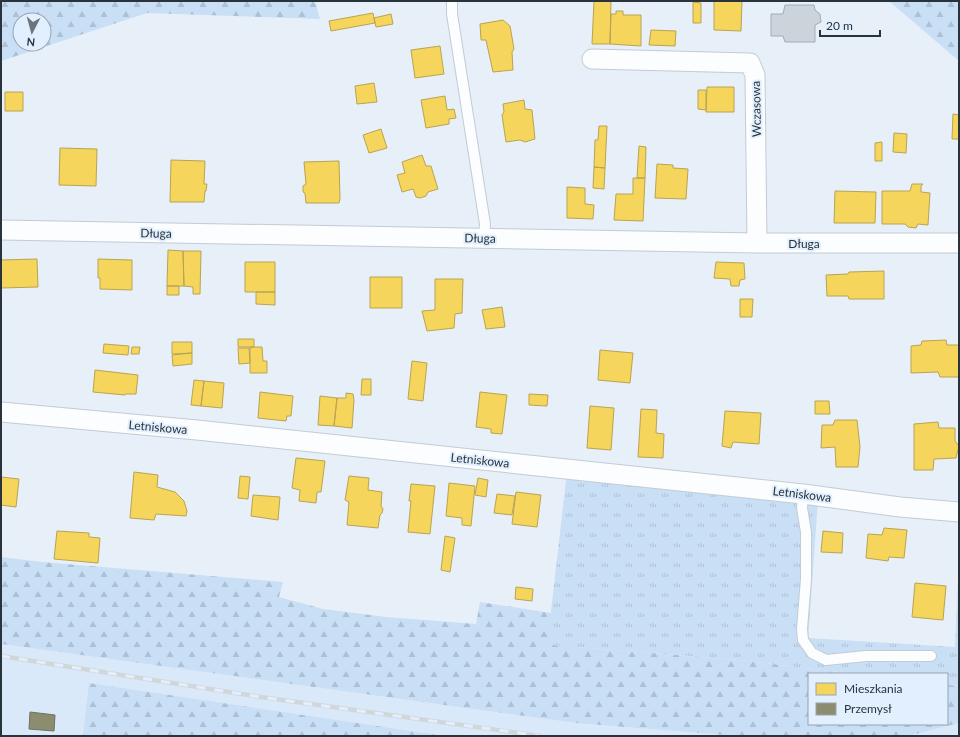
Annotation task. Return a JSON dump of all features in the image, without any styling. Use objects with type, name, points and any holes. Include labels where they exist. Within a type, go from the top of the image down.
[{"type":"street","name":"Wczasowa","points":[[592,59],[750,63],[755,75],[757,243]]},
{"type":"street","name":"Długa","points":[[1,230],[757,243],[959,243]]},
{"type":"street","name":"Letniskowa","points":[[1,412],[197,430],[803,494],[900,507],[959,512]]},
{"type":"lane","points":[[452,1],[452,14],[485,224],[484,238]]},
{"type":"lane","points":[[803,494],[802,508],[806,532],[806,579],[802,629],[803,640],[812,653],[826,660],[866,656],[931,656]]},
{"type":"shaded area","points":[[1,644],[576,723],[736,736],[438,736],[90,685],[83,736],[1,736]]},
{"type":"shaded area","points":[[959,723],[959,736],[908,736]]},
{"type":"green space","points":[[1,1],[315,1],[320,19],[147,13],[52,44],[52,12],[12,12],[12,52],[28,52],[1,61]]},
{"type":"green space","points":[[889,1],[959,1],[959,61]]},
{"type":"green space","points":[[568,463],[819,487],[808,638],[955,647],[959,555],[959,686],[948,685],[948,673],[847,673],[739,660],[550,645],[551,611]]},
{"type":"green space","points":[[1,557],[42,562],[283,582],[279,597],[323,609],[386,617],[476,624],[480,602],[551,613],[551,645],[739,660],[847,673],[808,673],[808,725],[948,725],[948,685],[959,686],[959,723],[908,736],[736,736],[576,723],[1,644]]},
{"type":"green space","points":[[89,683],[444,736],[83,736]]},
{"type":"building: Mieszkania","points":[[594,1],[611,1],[610,44],[592,44]]},
{"type":"building: Mieszkania","points":[[714,1],[742,1],[741,31],[714,30]]},
{"type":"building: Mieszkania","points":[[693,2],[701,3],[701,23],[693,23]]},
{"type":"building: Mieszkania","points":[[616,11],[623,11],[623,15],[641,15],[641,46],[610,44],[611,14],[616,14]]},
{"type":"building: Mieszkania","points":[[373,13],[375,23],[331,31],[329,21]]},
{"type":"building: Mieszkania","points":[[391,14],[393,24],[376,27],[374,18]]},
{"type":"building: Mieszkania","points":[[503,20],[510,26],[514,49],[512,52],[513,70],[493,72],[486,40],[481,40],[480,24]]},
{"type":"building: Mieszkania","points":[[651,30],[676,31],[675,46],[649,45]]},
{"type":"building: Mieszkania","points":[[440,46],[444,74],[415,78],[411,50]]},
{"type":"building: Mieszkania","points":[[374,83],[377,102],[357,104],[355,86]]},
{"type":"building: Mieszkania","points":[[707,87],[734,87],[734,112],[706,112]]},
{"type":"building: Mieszkania","points":[[698,90],[706,90],[706,110],[698,109]]},
{"type":"building: Mieszkania","points":[[5,92],[23,92],[23,111],[5,111]]},
{"type":"building: Mieszkania","points":[[445,96],[447,110],[454,109],[456,118],[449,119],[449,124],[426,128],[421,100]]},
{"type":"building: Mieszkania","points":[[524,100],[525,109],[532,110],[535,139],[525,142],[520,140],[506,142],[502,115],[504,112],[503,104]]},
{"type":"building: Mieszkania","points":[[953,114],[959,115],[959,139],[952,139]]},
{"type":"building: Mieszkania","points":[[599,126],[607,126],[605,168],[594,167],[595,140],[598,140]]},
{"type":"building: Mieszkania","points":[[381,129],[387,148],[369,153],[363,135]]},
{"type":"building: Mieszkania","points":[[894,133],[907,134],[906,153],[893,152]]},
{"type":"building: Mieszkania","points":[[882,142],[882,161],[875,161],[875,143]]},
{"type":"building: Mieszkania","points":[[639,146],[646,147],[645,178],[637,178]]},
{"type":"building: Mieszkania","points":[[60,148],[97,149],[96,186],[59,185]]},
{"type":"building: Mieszkania","points":[[422,155],[426,166],[431,166],[438,189],[428,192],[426,196],[420,198],[416,197],[413,189],[402,192],[397,175],[405,173],[402,162]]},
{"type":"building: Mieszkania","points":[[171,160],[205,161],[204,184],[207,184],[204,202],[170,202]]},
{"type":"building: Mieszkania","points":[[339,161],[339,203],[306,203],[305,193],[303,192],[303,186],[306,184],[304,162]]},
{"type":"building: Mieszkania","points":[[657,164],[673,165],[673,168],[688,169],[686,199],[655,198]]},
{"type":"building: Mieszkania","points":[[594,167],[605,168],[604,189],[593,188]]},
{"type":"building: Mieszkania","points":[[633,178],[645,178],[643,221],[614,220],[616,194],[633,194]]},
{"type":"building: Mieszkania","points":[[912,184],[923,184],[921,186],[921,192],[930,193],[928,225],[918,224],[916,228],[908,227],[905,224],[882,224],[882,191],[910,191]]},
{"type":"building: Mieszkania","points":[[567,187],[585,188],[585,204],[594,205],[593,219],[567,218]]},
{"type":"building: Mieszkania","points":[[835,191],[876,192],[875,223],[834,223]]},
{"type":"building: Mieszkania","points":[[168,250],[183,251],[184,286],[167,286]]},
{"type":"building: Mieszkania","points":[[183,251],[201,251],[200,294],[193,294],[193,287],[184,286]]},
{"type":"building: Mieszkania","points":[[37,259],[38,287],[1,288],[1,260]]},
{"type":"building: Mieszkania","points":[[98,259],[132,260],[132,290],[100,289],[100,278],[98,278]]},
{"type":"building: Mieszkania","points":[[245,262],[275,262],[275,292],[245,292]]},
{"type":"building: Mieszkania","points":[[716,262],[744,263],[745,279],[740,280],[739,286],[731,286],[730,279],[714,278]]},
{"type":"building: Mieszkania","points":[[884,271],[884,299],[849,299],[848,296],[827,296],[826,275],[848,274],[849,272]]},
{"type":"building: Mieszkania","points":[[370,277],[402,277],[402,308],[370,308]]},
{"type":"building: Mieszkania","points":[[435,279],[463,279],[462,313],[455,314],[454,328],[427,331],[422,311],[435,310]]},
{"type":"building: Mieszkania","points":[[167,286],[179,286],[179,295],[167,295]]},
{"type":"building: Mieszkania","points":[[256,292],[275,292],[275,305],[256,304]]},
{"type":"building: Mieszkania","points":[[740,299],[753,299],[752,317],[740,317]]},
{"type":"building: Mieszkania","points":[[502,307],[505,327],[486,329],[482,310]]},
{"type":"building: Mieszkania","points":[[238,339],[254,339],[254,347],[238,347]]},
{"type":"building: Mieszkania","points":[[946,340],[947,345],[959,345],[959,377],[940,377],[938,372],[911,373],[911,346],[921,345],[922,341]]},
{"type":"building: Mieszkania","points":[[172,342],[192,342],[192,353],[172,354]]},
{"type":"building: Mieszkania","points":[[104,344],[129,346],[128,355],[103,353]]},
{"type":"building: Mieszkania","points":[[132,347],[140,347],[139,354],[131,354]]},
{"type":"building: Mieszkania","points":[[250,347],[262,347],[263,361],[267,361],[267,373],[250,373]]},
{"type":"building: Mieszkania","points":[[238,348],[249,348],[250,363],[239,364]]},
{"type":"building: Mieszkania","points":[[600,350],[633,353],[630,383],[598,380]]},
{"type":"building: Mieszkania","points":[[192,353],[192,364],[173,366],[172,355]]},
{"type":"building: Mieszkania","points":[[412,361],[427,363],[423,401],[408,399]]},
{"type":"building: Mieszkania","points":[[95,370],[138,375],[136,394],[125,395],[93,392]]},
{"type":"building: Mieszkania","points":[[362,379],[371,379],[371,395],[361,395]]},
{"type":"building: Mieszkania","points":[[194,380],[204,381],[201,406],[191,405]]},
{"type":"building: Mieszkania","points":[[204,381],[224,383],[222,408],[201,406]]},
{"type":"building: Mieszkania","points":[[260,392],[293,396],[291,416],[287,416],[286,421],[258,418]]},
{"type":"building: Mieszkania","points":[[480,392],[507,395],[502,434],[491,433],[491,429],[476,427]]},
{"type":"building: Mieszkania","points":[[346,393],[353,394],[352,428],[334,426],[337,398],[346,398]]},
{"type":"building: Mieszkania","points":[[529,394],[548,395],[547,406],[529,405]]},
{"type":"building: Mieszkania","points":[[320,396],[337,398],[334,426],[318,425]]},
{"type":"building: Mieszkania","points":[[815,401],[829,401],[830,414],[815,414]]},
{"type":"building: Mieszkania","points":[[590,406],[614,408],[611,450],[587,448]]},
{"type":"building: Mieszkania","points":[[641,409],[657,410],[656,433],[664,434],[663,458],[638,457]]},
{"type":"building: Mieszkania","points":[[725,411],[761,413],[759,444],[733,442],[731,448],[722,446]]},
{"type":"building: Mieszkania","points":[[835,420],[857,420],[860,447],[858,467],[836,467],[835,447],[821,448],[822,425],[833,425]]},
{"type":"building: Mieszkania","points":[[938,422],[939,428],[955,428],[955,441],[959,446],[956,458],[934,459],[933,470],[914,470],[914,424]]},
{"type":"building: Mieszkania","points":[[296,458],[325,461],[321,492],[317,492],[316,503],[299,501],[300,490],[292,488]]},
{"type":"building: Mieszkania","points":[[134,472],[158,475],[157,487],[175,492],[184,501],[187,511],[186,516],[156,514],[154,520],[130,518]]},
{"type":"building: Mieszkania","points":[[240,476],[250,477],[248,499],[238,498]]},
{"type":"building: Mieszkania","points":[[349,476],[369,478],[368,490],[382,492],[381,506],[383,509],[380,515],[378,528],[347,525],[349,502],[345,500]]},
{"type":"building: Mieszkania","points":[[1,477],[19,479],[16,507],[1,505]]},
{"type":"building: Mieszkania","points":[[478,478],[488,480],[486,497],[475,495]]},
{"type":"building: Mieszkania","points":[[449,483],[475,486],[471,526],[462,525],[462,518],[446,516]]},
{"type":"building: Mieszkania","points":[[411,484],[435,486],[430,534],[408,532]]},
{"type":"building: Mieszkania","points":[[516,492],[541,495],[537,527],[512,524]]},
{"type":"building: Mieszkania","points":[[497,494],[515,496],[512,515],[494,513]]},
{"type":"building: Mieszkania","points":[[253,495],[280,497],[278,520],[251,516]]},
{"type":"building: Mieszkania","points":[[884,528],[907,530],[904,558],[889,557],[888,561],[866,558],[868,534],[882,535]]},
{"type":"building: Mieszkania","points":[[57,531],[89,533],[89,537],[100,538],[98,563],[54,559]]},
{"type":"building: Mieszkania","points":[[823,531],[843,533],[842,553],[821,552]]},
{"type":"building: Mieszkania","points":[[445,536],[455,538],[450,572],[441,570]]},
{"type":"building: Mieszkania","points":[[915,583],[946,586],[943,620],[912,617]]},
{"type":"building: Mieszkania","points":[[516,587],[533,589],[532,601],[515,599]]},
{"type":"building: Przemysł","points":[[30,712],[55,715],[54,731],[29,729]]},
{"type":"building: Inne","points":[[785,5],[814,5],[815,10],[820,14],[821,22],[815,25],[815,42],[785,42],[783,36],[771,36],[771,14],[783,14]]},
{"type":"railway","points":[[1,656],[261,697],[540,736]]}]
